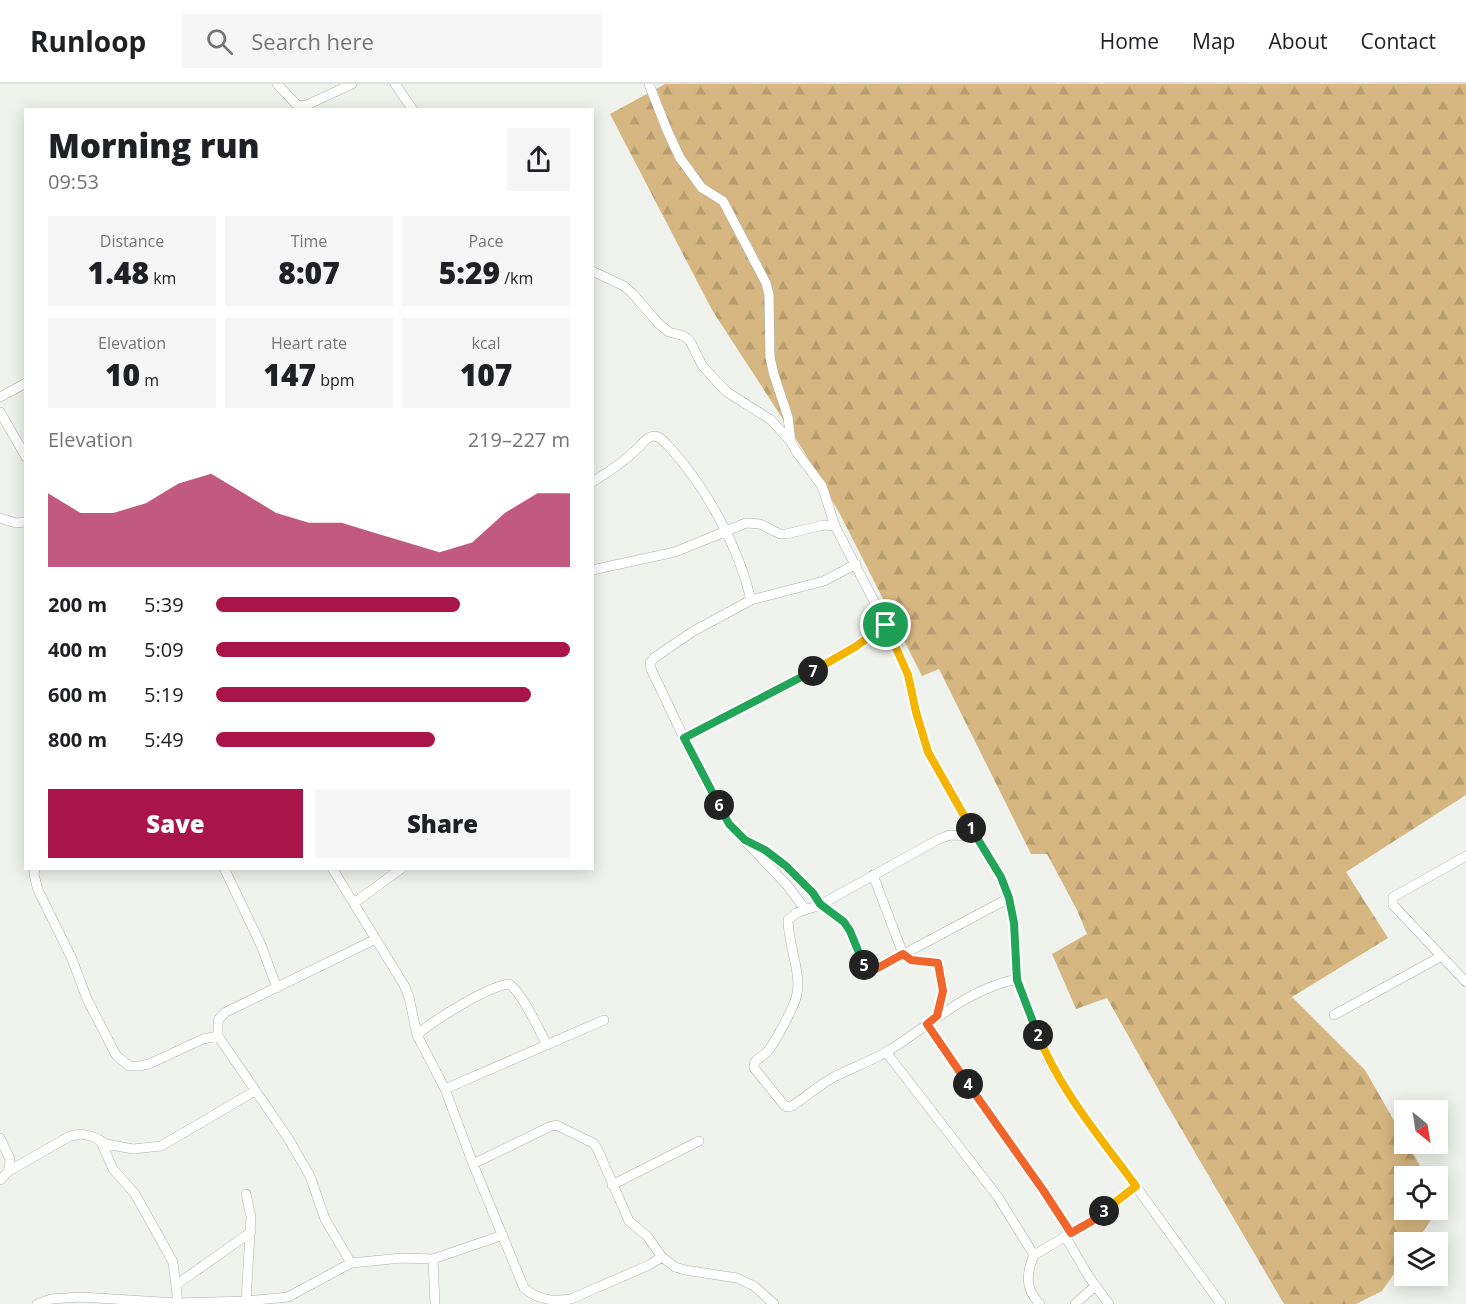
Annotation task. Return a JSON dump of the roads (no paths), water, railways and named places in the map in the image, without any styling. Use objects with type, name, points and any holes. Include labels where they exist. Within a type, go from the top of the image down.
[{"type":"street","points":[[277,84],[298,106],[307,105],[352,84]]},
{"type":"street","points":[[395,84],[412,108]]},
{"type":"street","points":[[649,84],[680,158],[702,188],[723,201],[766,283],[769,295],[770,357],[788,417],[791,442]]},
{"type":"street","points":[[594,272],[624,286],[659,324],[669,332],[684,336],[690,341],[702,365],[722,387],[771,420],[791,442],[822,486],[836,526],[886,625],[908,675],[928,752],[1001,877],[1009,898],[1014,923],[1017,980],[1048,1060],[1061,1083],[1221,1304]]},
{"type":"street","points":[[0,397],[24,384]]},
{"type":"street","points":[[0,412],[24,454]]},
{"type":"street","points":[[594,481],[626,461],[644,441],[656,436],[677,456],[700,488],[743,570],[751,600]]},
{"type":"street","points":[[0,518],[16,523],[24,522]]},
{"type":"street","points":[[594,570],[675,552],[746,523],[760,524],[780,534],[824,525],[836,526]]},
{"type":"street","points":[[805,909],[787,885],[729,824],[684,738],[650,663],[692,632],[751,600],[824,581],[856,564]]},
{"type":"street","points":[[684,738],[835,659],[886,625]]},
{"type":"street","points":[[975,836],[950,835],[939,839],[820,904],[796,913],[788,920],[798,986],[796,999],[768,1051],[756,1059],[754,1068],[787,1107],[792,1106],[832,1078],[886,1052],[937,1016],[980,991],[1017,980]]},
{"type":"street","points":[[745,840],[765,850],[786,866],[813,893],[820,904],[844,922],[868,970],[874,970],[1009,898]]},
{"type":"street","points":[[1466,856],[1394,897],[1392,902],[1392,905],[1440,957],[1466,981]]},
{"type":"street","points":[[35,870],[38,890],[72,960],[87,999],[116,1055],[122,1062],[129,1066],[149,1064],[203,1039],[218,1036]]},
{"type":"street","points":[[225,870],[261,945],[277,988]]},
{"type":"street","points":[[333,870],[392,962],[410,997],[417,1035],[445,1089],[524,1288],[533,1296],[561,1303],[649,1265],[662,1257]]},
{"type":"street","points":[[354,903],[399,870]]},
{"type":"street","points":[[873,875],[903,954],[911,960],[938,963],[944,988],[937,1016]]},
{"type":"street","points":[[351,1263],[325,1219],[309,1176],[288,1138],[218,1036],[218,1020],[221,1016],[376,939]]},
{"type":"street","points":[[1334,1015],[1440,957]]},
{"type":"street","points":[[417,1035],[448,1013],[493,989],[509,984],[513,986],[526,1006],[547,1045]]},
{"type":"street","points":[[445,1089],[604,1020]]},
{"type":"street","points":[[927,1024],[1043,1190],[1095,1286],[1108,1304]]},
{"type":"street","points":[[886,1052],[998,1197],[1034,1255]]},
{"type":"street","points":[[0,1180],[9,1171],[70,1136],[82,1134],[94,1137],[106,1144],[132,1149],[161,1146],[255,1091]]},
{"type":"street","points":[[473,1164],[542,1129],[556,1125],[593,1143],[629,1221],[647,1236],[662,1257],[675,1267],[685,1270],[736,1278],[754,1286],[774,1304]]},
{"type":"street","points":[[0,1138],[10,1159],[9,1171]]},
{"type":"street","points":[[100,1140],[112,1169],[135,1194],[173,1262],[178,1303]]},
{"type":"street","points":[[612,1185],[699,1142]]},
{"type":"street","points":[[1040,1304],[1032,1296],[1027,1283],[1034,1255],[1092,1221],[1136,1186]]},
{"type":"street","points":[[246,1194],[252,1217],[246,1301]]},
{"type":"street","points":[[176,1285],[251,1232]]},
{"type":"street","points":[[37,1304],[51,1299],[80,1297],[178,1303],[288,1300],[351,1263],[402,1258],[433,1259],[503,1235]]},
{"type":"street","points":[[433,1259],[435,1304]]},
{"type":"street","points":[[1076,1304],[1095,1286]]}]
